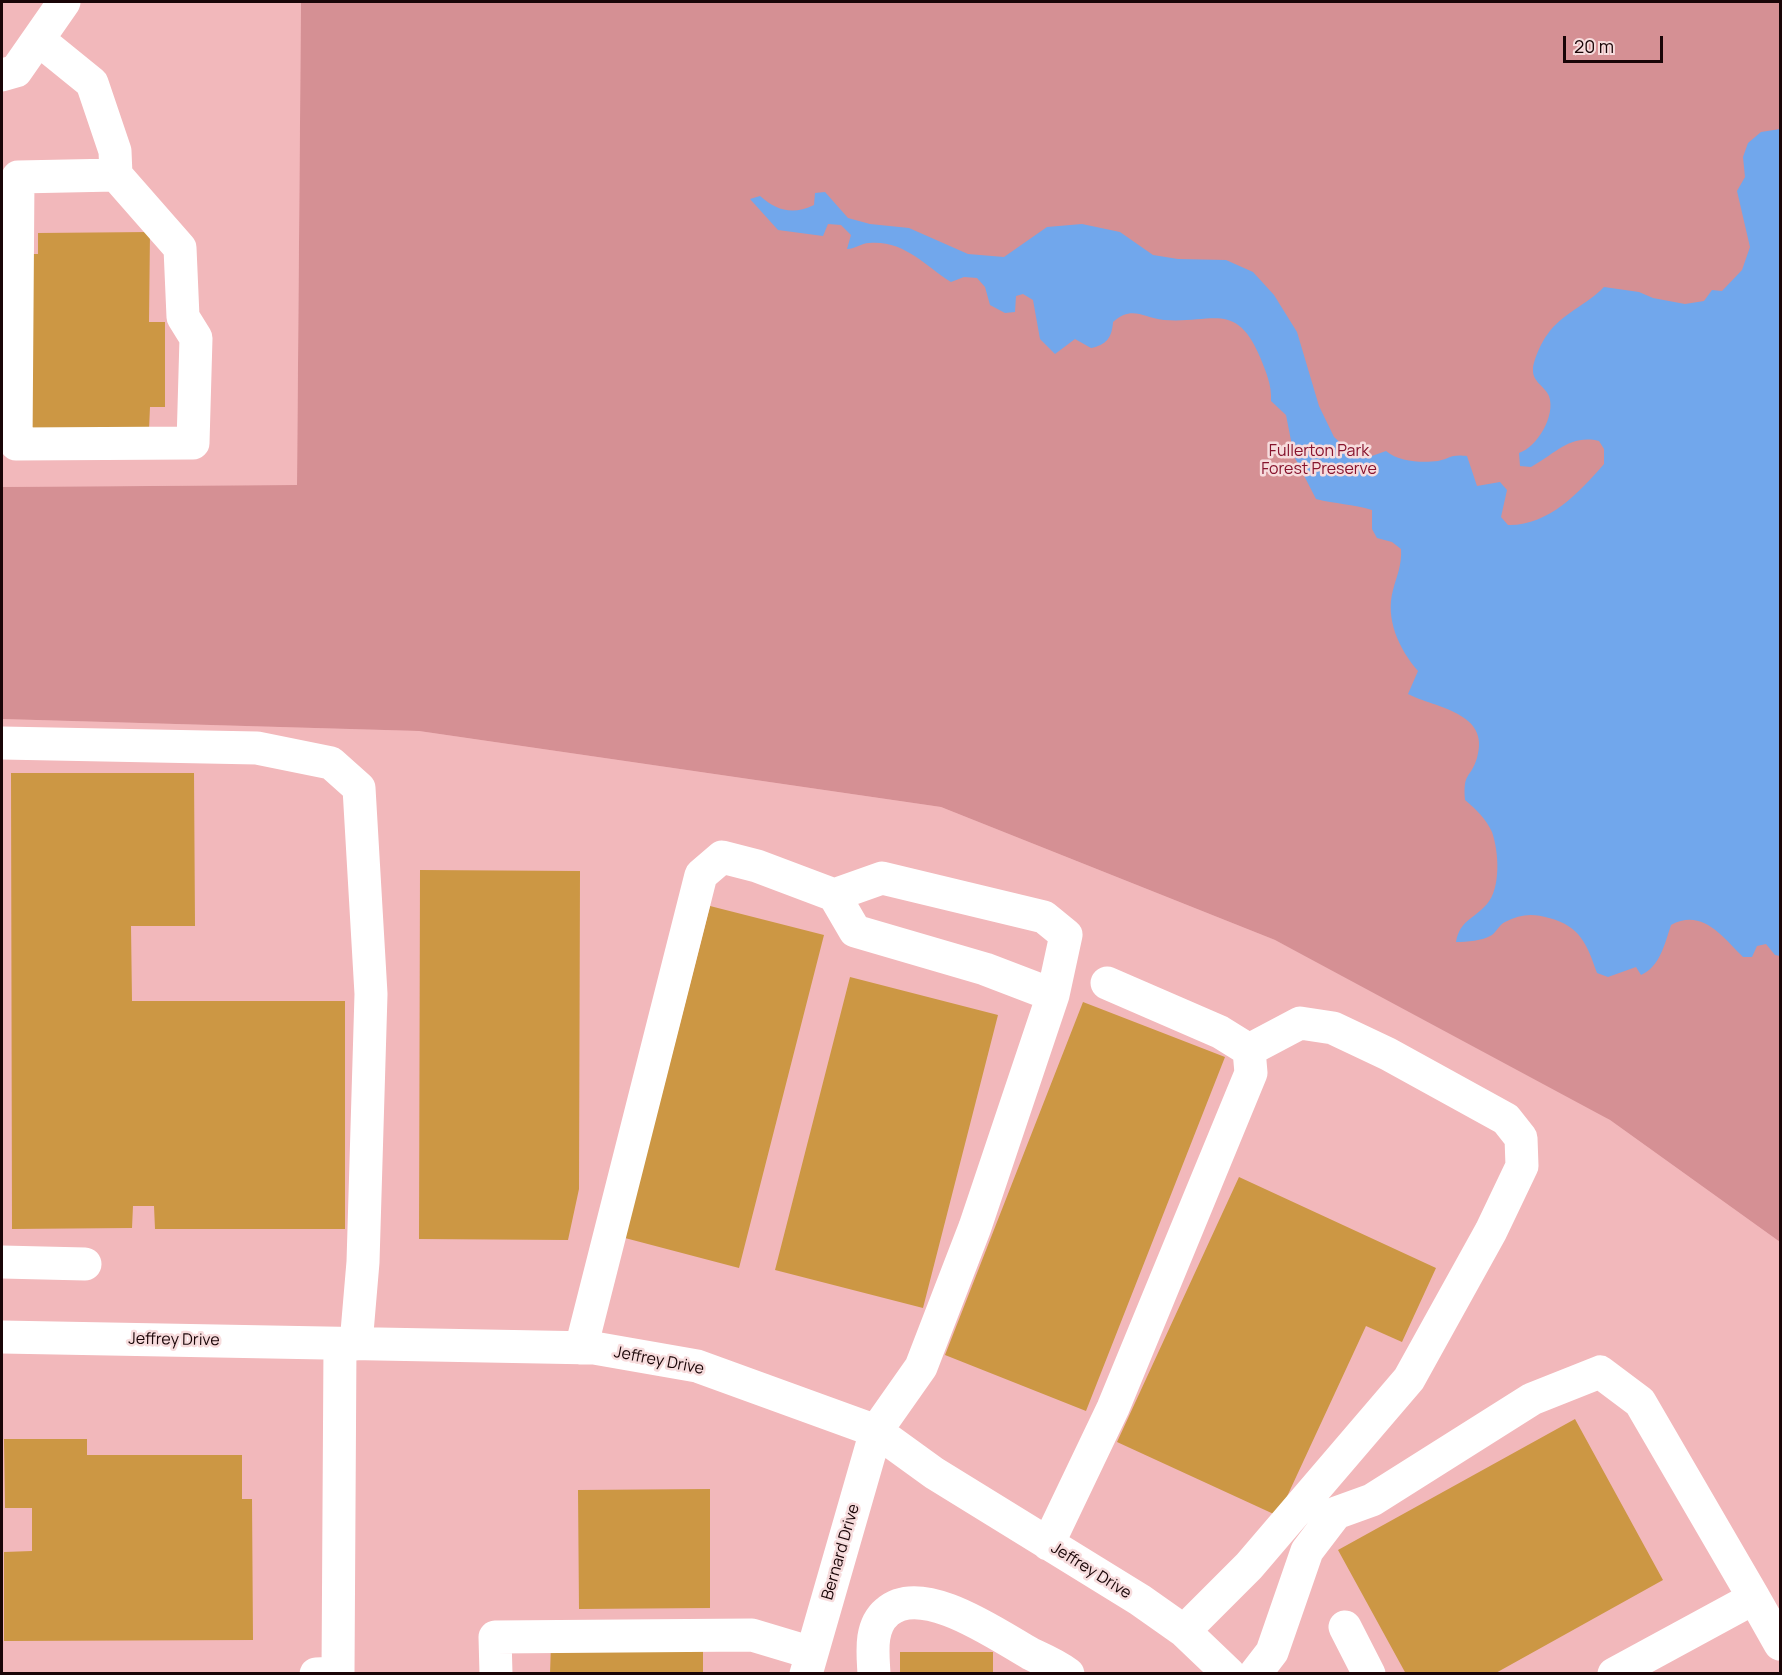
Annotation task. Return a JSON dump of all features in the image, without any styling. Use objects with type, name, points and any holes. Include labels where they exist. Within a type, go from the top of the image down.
[{"type":"street","points":[[2,75],[16,71],[64,2]]},
{"type":"street","points":[[39,40],[92,82],[115,151],[116,175],[180,248],[183,316],[196,338],[193,443],[16,444],[18,177],[116,175]]},
{"type":"street","points":[[2,743],[257,747],[331,763],[359,788],[371,994],[363,1262],[348,1344],[338,1673],[316,1674]]},
{"type":"street","points":[[581,1348],[701,875],[722,856],[757,866],[834,895],[855,931],[985,969],[1053,995]]},
{"type":"street","name":"Bernard Drive","points":[[809,1663],[876,1431],[921,1367],[975,1227],[1053,995],[1066,935],[1044,917],[882,878],[834,895]]},
{"type":"street","points":[[1107,983],[1220,1032],[1249,1050]]},
{"type":"street","points":[[1184,1631],[1249,1566],[1409,1379],[1491,1231],[1522,1166],[1521,1138],[1506,1119],[1388,1054],[1333,1028],[1300,1023],[1249,1050]]},
{"type":"street","points":[[1048,1544],[1113,1408],[1225,1138],[1251,1073],[1249,1050]]},
{"type":"street","points":[[2,1262],[85,1264]]},
{"type":"street","name":"Jeffrey Drive","points":[[2,1337],[581,1348],[697,1366],[876,1431],[934,1473],[1184,1631],[1229,1674]]},
{"type":"street","points":[[1255,1674],[1272,1652],[1307,1551],[1336,1513],[1372,1500],[1532,1399],[1600,1372],[1640,1401],[1780,1644]]},
{"type":"street","points":[[1614,1674],[1754,1598]]},
{"type":"street","points":[[874,1674],[873,1645],[876,1629],[887,1611],[904,1604],[942,1607],[983,1626],[1068,1674]]},
{"type":"street","points":[[1345,1627],[1369,1674]]},
{"type":"street","points":[[496,1674],[495,1637],[752,1635],[809,1663]]},
{"type":"shaded area","points":[[2,2],[301,2],[297,485],[2,487]]},
{"type":"shaded area","points":[[2,719],[419,731],[941,807],[1275,940],[1516,1062],[1610,1120],[1780,1242],[1780,1673],[2,1674]]},
{"type":"green space","name":"Fullerton Park Forest Preserve","points":[[301,2],[1780,2],[1780,1242],[1610,1120],[1275,940],[941,807],[419,731],[2,719],[2,487],[297,485]]},
{"type":"water","points":[[1780,129],[1780,956],[1775,955],[1766,944],[1757,946],[1752,957],[1743,957],[1711,927],[1702,922],[1682,921],[1671,925],[1657,960],[1641,975],[1636,967],[1608,977],[1597,973],[1586,945],[1575,931],[1560,921],[1537,915],[1511,919],[1484,939],[1456,942],[1464,925],[1492,897],[1497,879],[1496,849],[1492,832],[1480,814],[1465,800],[1466,780],[1477,758],[1479,743],[1476,731],[1458,714],[1408,694],[1418,671],[1405,653],[1395,633],[1391,612],[1401,549],[1392,542],[1377,538],[1372,529],[1372,510],[1316,499],[1294,456],[1286,415],[1271,401],[1270,384],[1266,373],[1251,339],[1242,328],[1232,321],[1221,319],[1164,320],[1132,313],[1113,322],[1110,336],[1101,345],[1091,348],[1075,339],[1055,354],[1040,339],[1033,300],[1023,294],[1016,296],[1015,312],[1005,313],[990,305],[985,287],[977,278],[964,277],[951,282],[913,255],[893,245],[869,243],[847,249],[851,235],[841,225],[828,224],[823,236],[778,230],[750,199],[760,196],[779,208],[792,211],[814,205],[815,193],[825,192],[848,218],[870,224],[909,228],[968,254],[1004,257],[1047,227],[1082,224],[1120,232],[1153,255],[1178,259],[1226,260],[1253,272],[1274,295],[1297,332],[1319,406],[1334,437],[1356,457],[1369,457],[1386,451],[1404,460],[1418,462],[1467,456],[1477,486],[1500,482],[1507,490],[1501,517],[1508,525],[1523,524],[1549,514],[1562,506],[1604,464],[1604,449],[1599,441],[1580,440],[1563,446],[1531,467],[1520,466],[1519,453],[1526,450],[1538,438],[1550,412],[1549,396],[1533,373],[1534,361],[1545,338],[1553,327],[1604,287],[1639,292],[1653,298],[1685,304],[1704,301],[1712,290],[1722,291],[1742,270],[1750,247],[1737,191],[1745,177],[1743,157],[1748,143],[1761,132]]},
{"type":"building","points":[[150,232],[149,322],[165,322],[165,407],[150,407],[149,430],[29,430],[29,254],[38,254],[38,233]]},
{"type":"building","points":[[11,773],[194,773],[195,926],[131,926],[132,1001],[345,1001],[345,1229],[155,1229],[154,1206],[133,1206],[132,1228],[12,1229]]},
{"type":"building","points":[[420,870],[580,871],[579,1189],[568,1240],[419,1239]]},
{"type":"building","points":[[710,906],[824,935],[739,1268],[625,1238]]},
{"type":"building","points":[[850,977],[998,1015],[923,1308],[775,1270]]},
{"type":"building","points":[[1083,1002],[1225,1057],[1086,1411],[945,1355]]},
{"type":"building","points":[[1239,1177],[1436,1268],[1402,1342],[1366,1326],[1278,1516],[1117,1442]]},
{"type":"building","points":[[1575,1419],[1663,1580],[1494,1674],[1406,1674],[1338,1550]]},
{"type":"building","points":[[4,1439],[87,1439],[87,1455],[242,1455],[242,1499],[252,1499],[253,1640],[4,1641],[4,1552],[32,1551],[32,1508],[5,1508]]},
{"type":"building","points":[[710,1489],[710,1608],[579,1609],[578,1490]]},
{"type":"building","points":[[551,1644],[703,1644],[703,1674],[550,1674]]},
{"type":"building","points":[[900,1652],[993,1652],[993,1674],[900,1674]]}]
